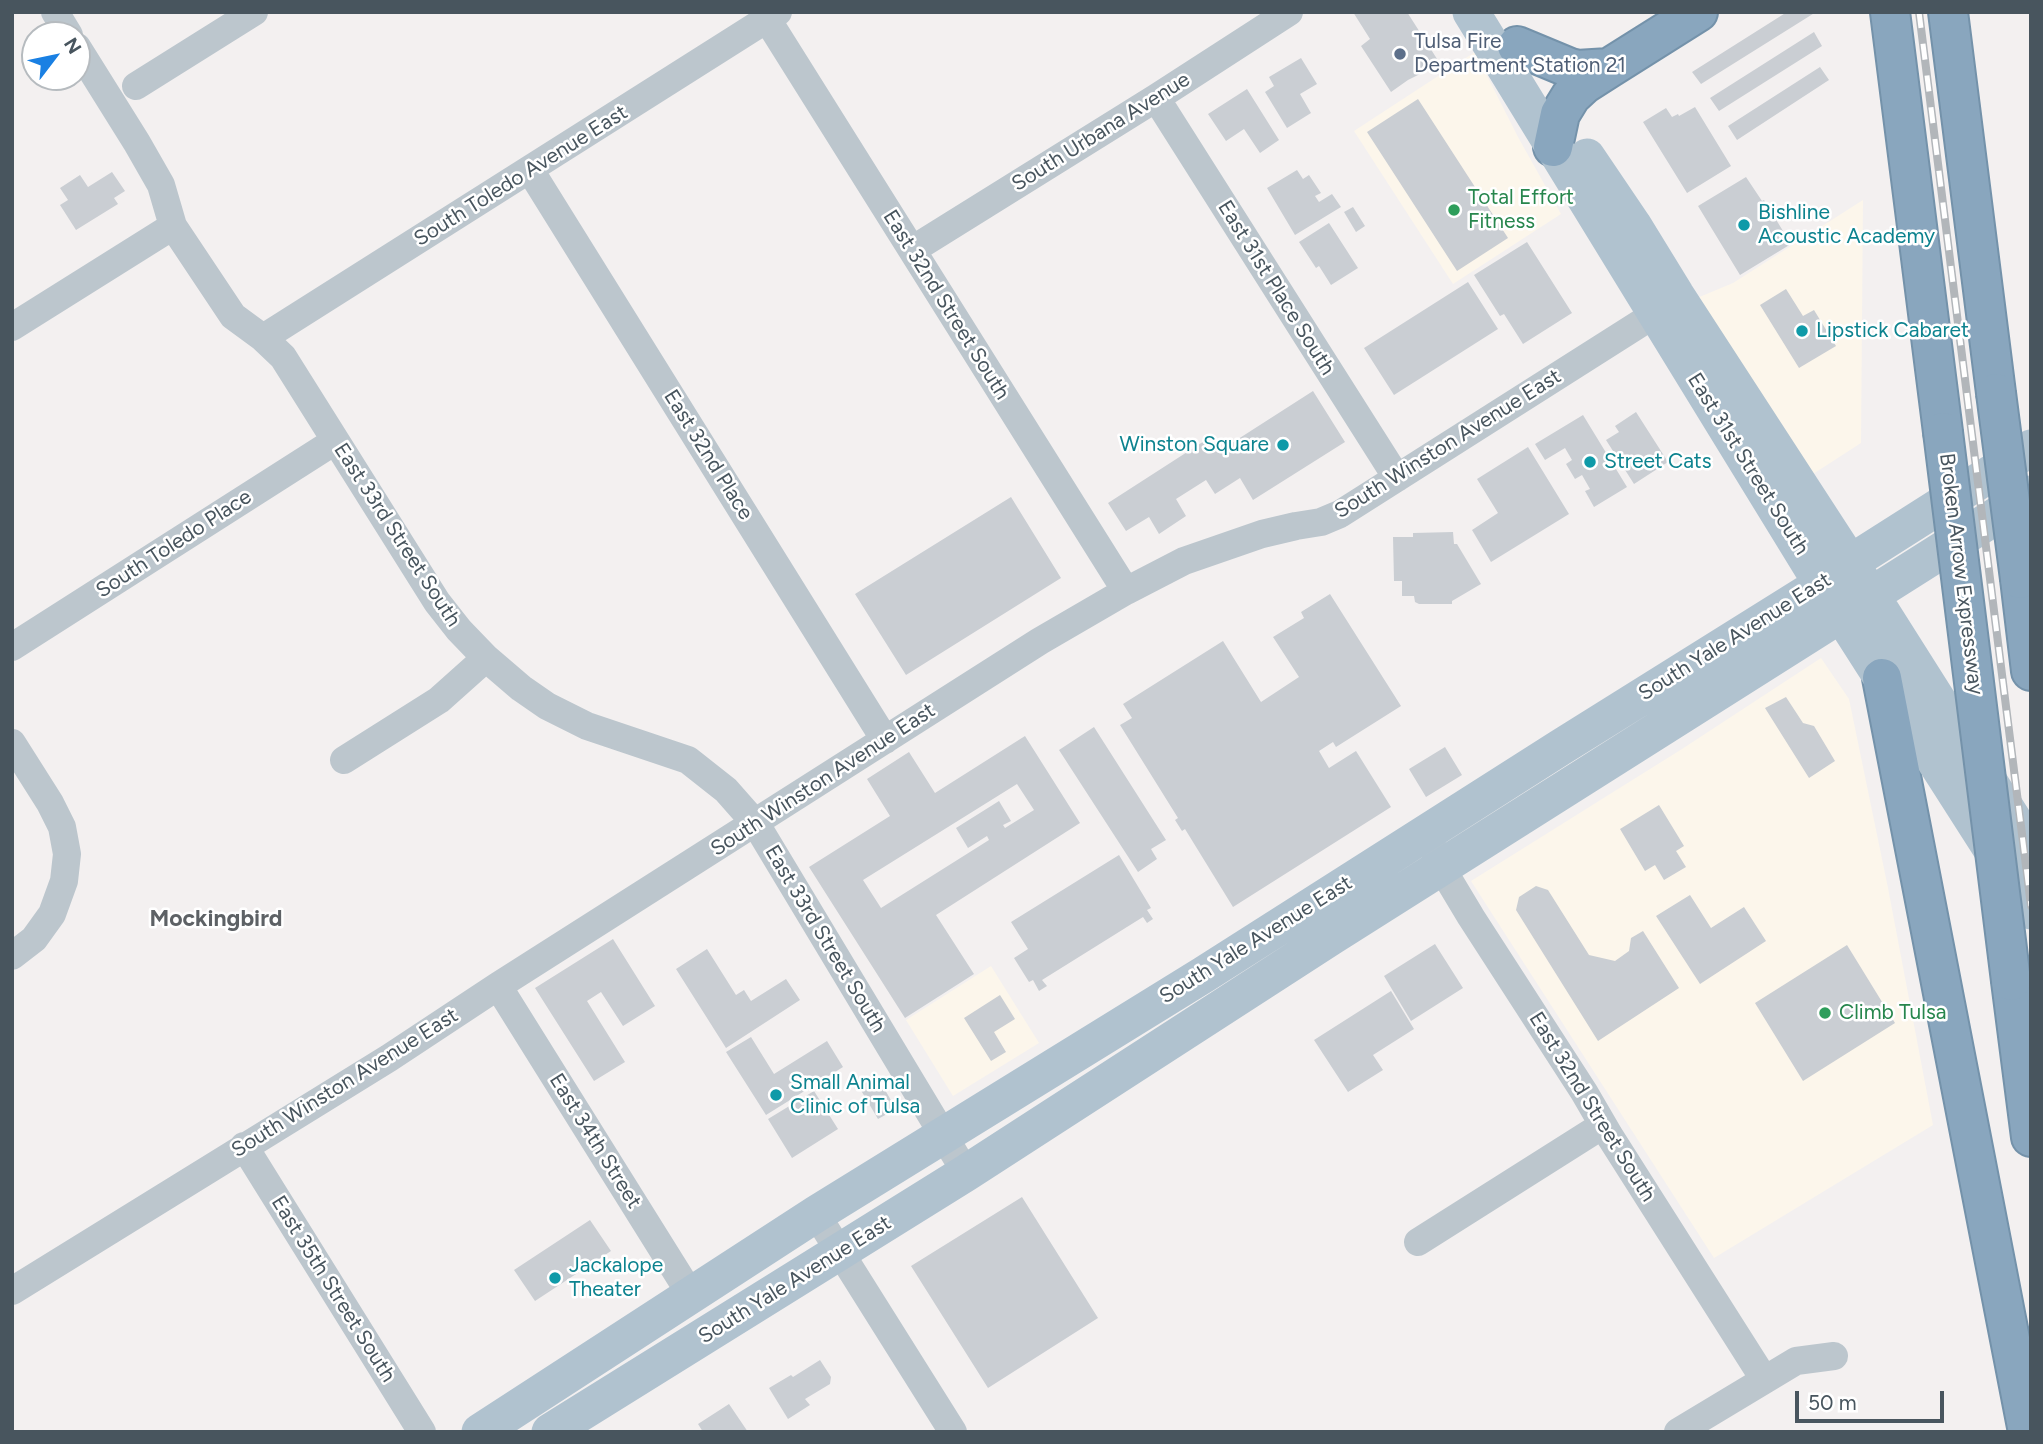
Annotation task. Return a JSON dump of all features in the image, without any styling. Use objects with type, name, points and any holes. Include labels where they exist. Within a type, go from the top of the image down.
[{"type":"highway","points":[[1557,131],[1571,96],[1584,85],[1698,12]]},
{"type":"highway","name":"Broken Arrow Expressway","points":[[1889,12],[2031,1137]]},
{"type":"highway","points":[[1948,12],[2031,671]]},
{"type":"highway","points":[[1517,46],[1577,70],[1609,68]]},
{"type":"highway","points":[[1882,678],[2028,1432]]},
{"type":"main road","name":"East 31st Street South","points":[[1471,12],[1557,131],[1856,605],[2031,848]]},
{"type":"main road","name":"East 31st Street South","points":[[1496,12],[1517,46],[1557,131],[1656,314],[1836,574]]},
{"type":"main road","name":"South Yale Avenue East","points":[[480,1432],[817,1214],[1203,975],[2031,448]]},
{"type":"main road","name":"South Yale Avenue East","points":[[550,1432],[840,1253],[1441,867],[2031,494]]},
{"type":"main road","name":"East 31st Street South","points":[[1856,605],[1882,678],[2031,911]]},
{"type":"main road","points":[[677,1353],[691,1295]]},
{"type":"street","points":[[136,86],[214,23],[254,12]]},
{"type":"street","name":"South Urbana Avenue","points":[[912,250],[1289,12]]},
{"type":"street","name":"South Toledo Avenue East","points":[[263,338],[772,16]]},
{"type":"street","name":"East 32nd Street South","points":[[772,16],[912,250],[1126,591]]},
{"type":"street","name":"East 33rd Street South","points":[[91,69],[161,185],[173,226],[233,316],[284,357],[437,602],[458,630],[521,688],[547,706],[587,726],[688,760],[726,790],[756,824],[966,1173]]},
{"type":"street","name":"East 31st Place South","points":[[1156,98],[1397,478]]},
{"type":"street","name":"East 32nd Place","points":[[530,170],[885,740]]},
{"type":"street","points":[[12,327],[173,226]]},
{"type":"street","name":"South Winston Avenue East","points":[[12,1291],[389,1058],[1040,641],[1126,591],[1184,562],[1273,531],[1321,522],[1340,514],[1656,314]]},
{"type":"street","name":"South Toledo Place","points":[[12,647],[335,441]]},
{"type":"street","points":[[344,760],[439,700],[486,658]]},
{"type":"street","points":[[12,743],[62,827],[66,854],[64,881],[52,914],[34,939],[12,956]]},
{"type":"street","name":"East 32nd Street South","points":[[1427,832],[1441,867],[1764,1379]]},
{"type":"street","name":"East 34th Street","points":[[498,986],[691,1295]]},
{"type":"street","points":[[1418,1242],[1603,1125]]},
{"type":"street","name":"East 35th Street South","points":[[244,1146],[422,1432]]},
{"type":"street","points":[[817,1214],[953,1432]]},
{"type":"street","points":[[1678,1432],[1796,1361],[1834,1356]]},
{"type":"shaded area","points":[[1475,52],[1561,214],[1453,284],[1354,131]]},
{"type":"shaded area","points":[[1863,200],[1861,443],[1813,474],[1697,298],[1733,283]]},
{"type":"shaded area","points":[[1821,658],[1849,699],[1933,1125],[1714,1258],[1471,881]]},
{"type":"shaded area","points":[[991,966],[1039,1043],[953,1096],[906,1020]]},
{"type":"building","name":"Tulsa Fire Department Station 21","points":[[1353,12],[1407,12],[1439,62],[1391,92],[1361,46],[1370,39]]},
{"type":"building","points":[[1787,12],[1816,12],[1701,84],[1692,72]]},
{"type":"building","points":[[1814,32],[1822,46],[1719,111],[1710,98]]},
{"type":"building","points":[[1301,58],[1317,84],[1300,94],[1311,113],[1287,128],[1265,92],[1274,86],[1269,77]]},
{"type":"building","points":[[1820,67],[1829,80],[1737,140],[1728,126]]},
{"type":"building","points":[[1247,89],[1279,140],[1260,153],[1244,129],[1226,141],[1208,114]]},
{"type":"building","points":[[1418,99],[1508,238],[1457,271],[1367,132]]},
{"type":"building","points":[[1695,107],[1731,166],[1687,193],[1643,122],[1666,108],[1672,117]]},
{"type":"building","points":[[1297,170],[1303,179],[1309,175],[1321,193],[1315,196],[1319,202],[1332,194],[1341,207],[1295,235],[1267,188]]},
{"type":"building","points":[[112,172],[125,191],[114,198],[118,204],[76,230],[60,205],[68,200],[60,188],[80,175],[88,187]]},
{"type":"building","name":"Bishline Acoustic Academy","points":[[1746,177],[1762,201],[1764,200],[1791,244],[1740,275],[1698,206]]},
{"type":"building","points":[[1353,207],[1365,226],[1356,232],[1344,212]]},
{"type":"building","points":[[1329,223],[1358,268],[1331,285],[1299,242]]},
{"type":"building","points":[[1527,242],[1572,313],[1523,344],[1504,314],[1500,316],[1474,275]]},
{"type":"building","points":[[1468,282],[1498,329],[1394,395],[1364,348]]},
{"type":"building","name":"Lipstick Cabaret","points":[[1786,289],[1803,316],[1814,310],[1836,346],[1799,368],[1760,305]]},
{"type":"building","points":[[1313,391],[1345,442],[1253,500],[1240,478],[1215,494],[1206,480],[1176,499],[1186,516],[1159,534],[1149,517],[1126,531],[1108,503],[1212,436],[1221,450]]},
{"type":"building","points":[[1636,412],[1668,462],[1634,484],[1606,440],[1619,432],[1615,426]]},
{"type":"building","name":"Street Cats","points":[[1583,415],[1627,487],[1594,507],[1585,491],[1590,489],[1582,475],[1575,479],[1566,464],[1572,460],[1565,448],[1545,460],[1535,444]]},
{"type":"building","points":[[1528,447],[1569,514],[1491,562],[1472,530],[1498,513],[1477,479]]},
{"type":"building","points":[[1011,497],[1061,578],[906,675],[855,594]]},
{"type":"building","points":[[1453,532],[1454,544],[1457,544],[1481,584],[1452,601],[1452,604],[1419,604],[1415,602],[1414,596],[1402,596],[1402,581],[1394,581],[1393,537],[1413,537],[1413,533]]},
{"type":"building","points":[[1330,594],[1401,706],[1336,747],[1333,742],[1319,751],[1329,768],[1356,751],[1391,807],[1233,907],[1185,829],[1182,831],[1175,820],[1178,818],[1120,725],[1132,718],[1123,704],[1223,641],[1261,702],[1299,677],[1273,637],[1304,618],[1301,612]]},
{"type":"building","points":[[1786,697],[1803,723],[1814,726],[1835,761],[1809,778],[1765,708]]},
{"type":"building","points":[[1094,727],[1166,840],[1151,849],[1157,859],[1138,872],[1059,750]]},
{"type":"building","points":[[1025,736],[1080,823],[936,915],[974,974],[905,1018],[809,867],[890,816],[867,779],[909,752],[935,793]],"holes":[[[1017,784],[1034,810],[1005,828],[1003,825],[1011,821],[999,801],[956,828],[968,848],[987,836],[989,840],[881,908],[863,880]]]},
{"type":"building","points":[[1445,747],[1462,775],[1426,797],[1409,769]]},
{"type":"building","points":[[1659,805],[1684,846],[1676,851],[1686,867],[1664,880],[1655,865],[1645,871],[1620,829]]},
{"type":"building","points":[[1119,855],[1151,908],[1147,910],[1153,919],[1147,923],[1143,917],[1042,980],[1047,986],[1039,991],[1033,980],[1029,982],[1014,958],[1028,949],[1011,922]]},
{"type":"building","points":[[1536,886],[1548,890],[1589,955],[1615,961],[1629,951],[1631,938],[1643,931],[1679,988],[1598,1041],[1516,910],[1519,897]]},
{"type":"building","points":[[1690,895],[1711,928],[1744,907],[1766,941],[1700,984],[1656,916]]},
{"type":"building","points":[[613,939],[655,1006],[623,1026],[601,992],[587,1001],[625,1062],[594,1081],[535,988]]},
{"type":"building","points":[[1435,944],[1463,988],[1411,1021],[1384,976]]},
{"type":"building","name":"Climb Tulsa","points":[[1847,945],[1895,1023],[1803,1081],[1755,1003]]},
{"type":"building","points":[[707,949],[736,995],[744,990],[751,1001],[786,979],[800,1000],[726,1048],[676,969]]},
{"type":"building","points":[[1391,991],[1414,1029],[1373,1055],[1383,1070],[1348,1092],[1314,1040]]},
{"type":"building","points":[[1000,995],[1015,1019],[994,1032],[1006,1052],[991,1061],[964,1018]]},
{"type":"building","name":"Small Animal Clinic of Tulsa","points":[[751,1037],[774,1074],[827,1041],[843,1067],[766,1115],[726,1052]]},
{"type":"building","points":[[877,1076],[896,1109],[878,1119],[859,1087]]},
{"type":"building","points":[[814,1091],[838,1129],[792,1158],[768,1119]]},
{"type":"building","points":[[1022,1197],[1098,1318],[988,1388],[911,1266]]},
{"type":"building","points":[[590,1220],[611,1251],[535,1301],[514,1270]]},
{"type":"building","points":[[820,1360],[831,1377],[830,1384],[805,1399],[810,1405],[788,1419],[769,1388]]},
{"type":"building","points":[[729,1404],[748,1432],[703,1432],[698,1424]]},
{"type":"railway","points":[[1919,12],[2031,906]]},
{"type":"place","name":"Tulsa Fire Department Station 21","points":[[1400,54]]},
{"type":"place","name":"Total Effort Fitness","points":[[1454,210]]},
{"type":"place","name":"Bishline Acoustic Academy","points":[[1744,225]]},
{"type":"place","name":"Lipstick Cabaret","points":[[1802,331]]},
{"type":"place","name":"Winston Square","points":[[1283,445]]},
{"type":"place","name":"Street Cats","points":[[1590,462]]},
{"type":"place","name":"Climb Tulsa","points":[[1825,1013]]},
{"type":"place","name":"Small Animal Clinic of Tulsa","points":[[776,1095]]},
{"type":"place","name":"Jackalope Theater","points":[[555,1278]]},
{"type":"district","name":"Mockingbird","points":[[216,919]]}]
